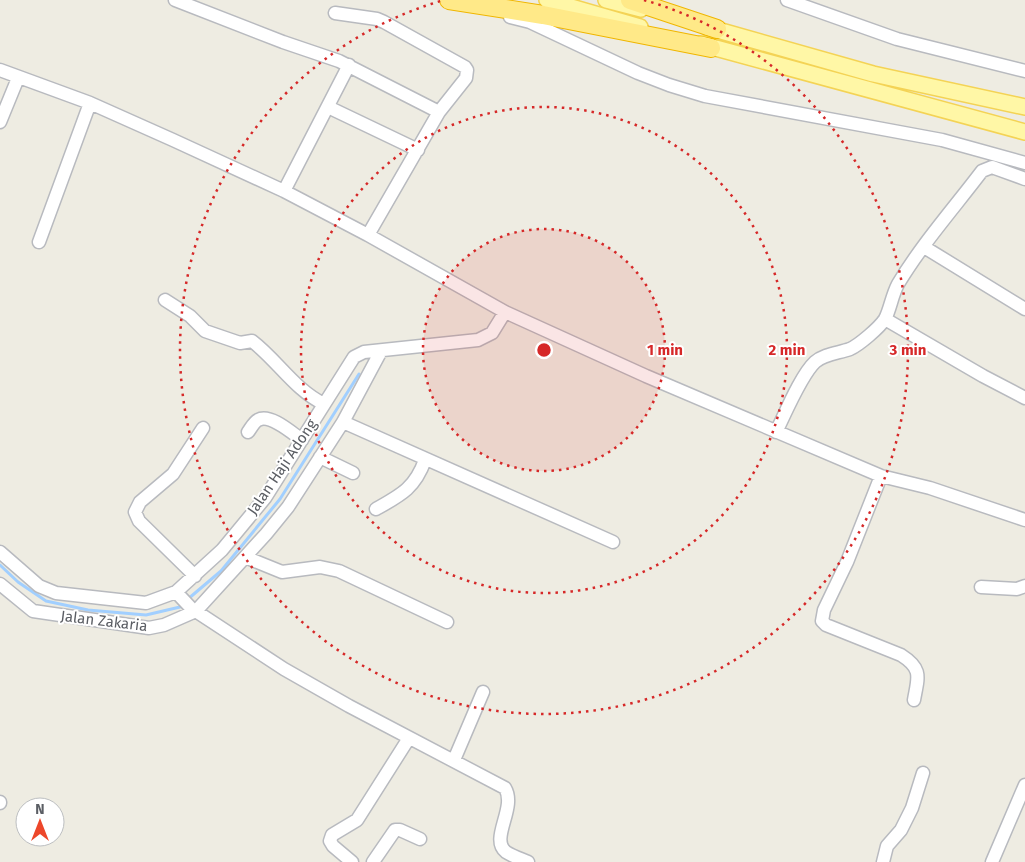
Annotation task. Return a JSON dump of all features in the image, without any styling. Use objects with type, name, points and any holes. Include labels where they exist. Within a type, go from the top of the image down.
[{"type":"highway","points":[[449,0],[543,15],[712,48]]},
{"type":"highway","points":[[630,0],[716,30]]},
{"type":"main road","points":[[547,0],[712,48],[1025,132]]},
{"type":"main road","points":[[606,0],[873,74],[1025,108]]},
{"type":"street","points":[[176,0],[283,42],[349,65],[439,112]]},
{"type":"street","points":[[441,0],[530,22],[638,73],[669,85],[705,96],[942,140],[993,161],[1025,179]]},
{"type":"street","points":[[788,0],[898,39],[1025,71]]},
{"type":"street","points":[[335,13],[377,19],[384,22],[465,67],[468,75],[439,112],[368,235]]},
{"type":"street","points":[[284,191],[349,65]]},
{"type":"street","points":[[0,70],[90,103],[284,191],[368,235],[505,312],[646,376],[881,476],[930,488],[1025,520]]},
{"type":"street","points":[[0,122],[18,78]]},
{"type":"street","points":[[40,242],[90,103]]},
{"type":"street","points":[[328,107],[418,150]]},
{"type":"street","points":[[776,432],[797,390],[816,361],[852,348],[885,319],[891,298],[898,284],[982,171],[993,161],[1025,163]]},
{"type":"street","points":[[924,247],[1025,309]]},
{"type":"street","points":[[165,300],[190,316],[205,331],[240,343],[252,341],[267,352],[278,367],[313,399],[324,404]]},
{"type":"street","name":"Jalan Haji Adong","points":[[0,552],[39,586],[56,593],[146,603],[178,594],[222,550],[265,498],[354,357],[364,352],[478,340],[492,333],[505,312]]},
{"type":"street","points":[[885,319],[1025,398]]},
{"type":"street","name":"Jalan Zakaria","points":[[0,584],[33,611],[149,628],[164,625],[194,609],[246,557],[288,507],[343,422],[381,351]]},
{"type":"street","points":[[248,432],[257,420],[264,418],[273,420],[302,440]]},
{"type":"street","points":[[343,422],[613,542]]},
{"type":"street","points":[[195,576],[138,521],[135,512],[140,502],[173,474],[203,428]]},
{"type":"street","points":[[320,457],[353,473]]},
{"type":"street","points":[[376,509],[396,498],[411,485],[420,474],[425,460]]},
{"type":"street","points":[[881,476],[847,562],[824,610],[822,621],[826,625],[901,655],[911,661],[918,675],[914,700]]},
{"type":"street","points":[[246,557],[282,572],[320,566],[339,570],[447,622]]},
{"type":"street","points":[[981,587],[1017,588],[1025,586]]},
{"type":"street","points":[[178,594],[194,609],[284,669],[505,788],[509,794],[510,801],[500,839],[501,846],[506,852],[528,862]]},
{"type":"street","points":[[454,760],[483,692]]},
{"type":"street","points":[[352,862],[333,846],[330,841],[332,836],[357,820],[409,738]]},
{"type":"street","points":[[883,862],[887,846],[901,830],[912,808],[923,773]]},
{"type":"street","points":[[992,862],[1025,785]]},
{"type":"street","points":[[373,862],[395,830],[400,830],[420,838]]},
{"type":"waterway","points":[[188,599],[221,571],[280,499],[359,374]]},
{"type":"waterway","points":[[0,565],[18,582],[46,601],[88,610],[146,615],[180,607],[184,603]]}]
